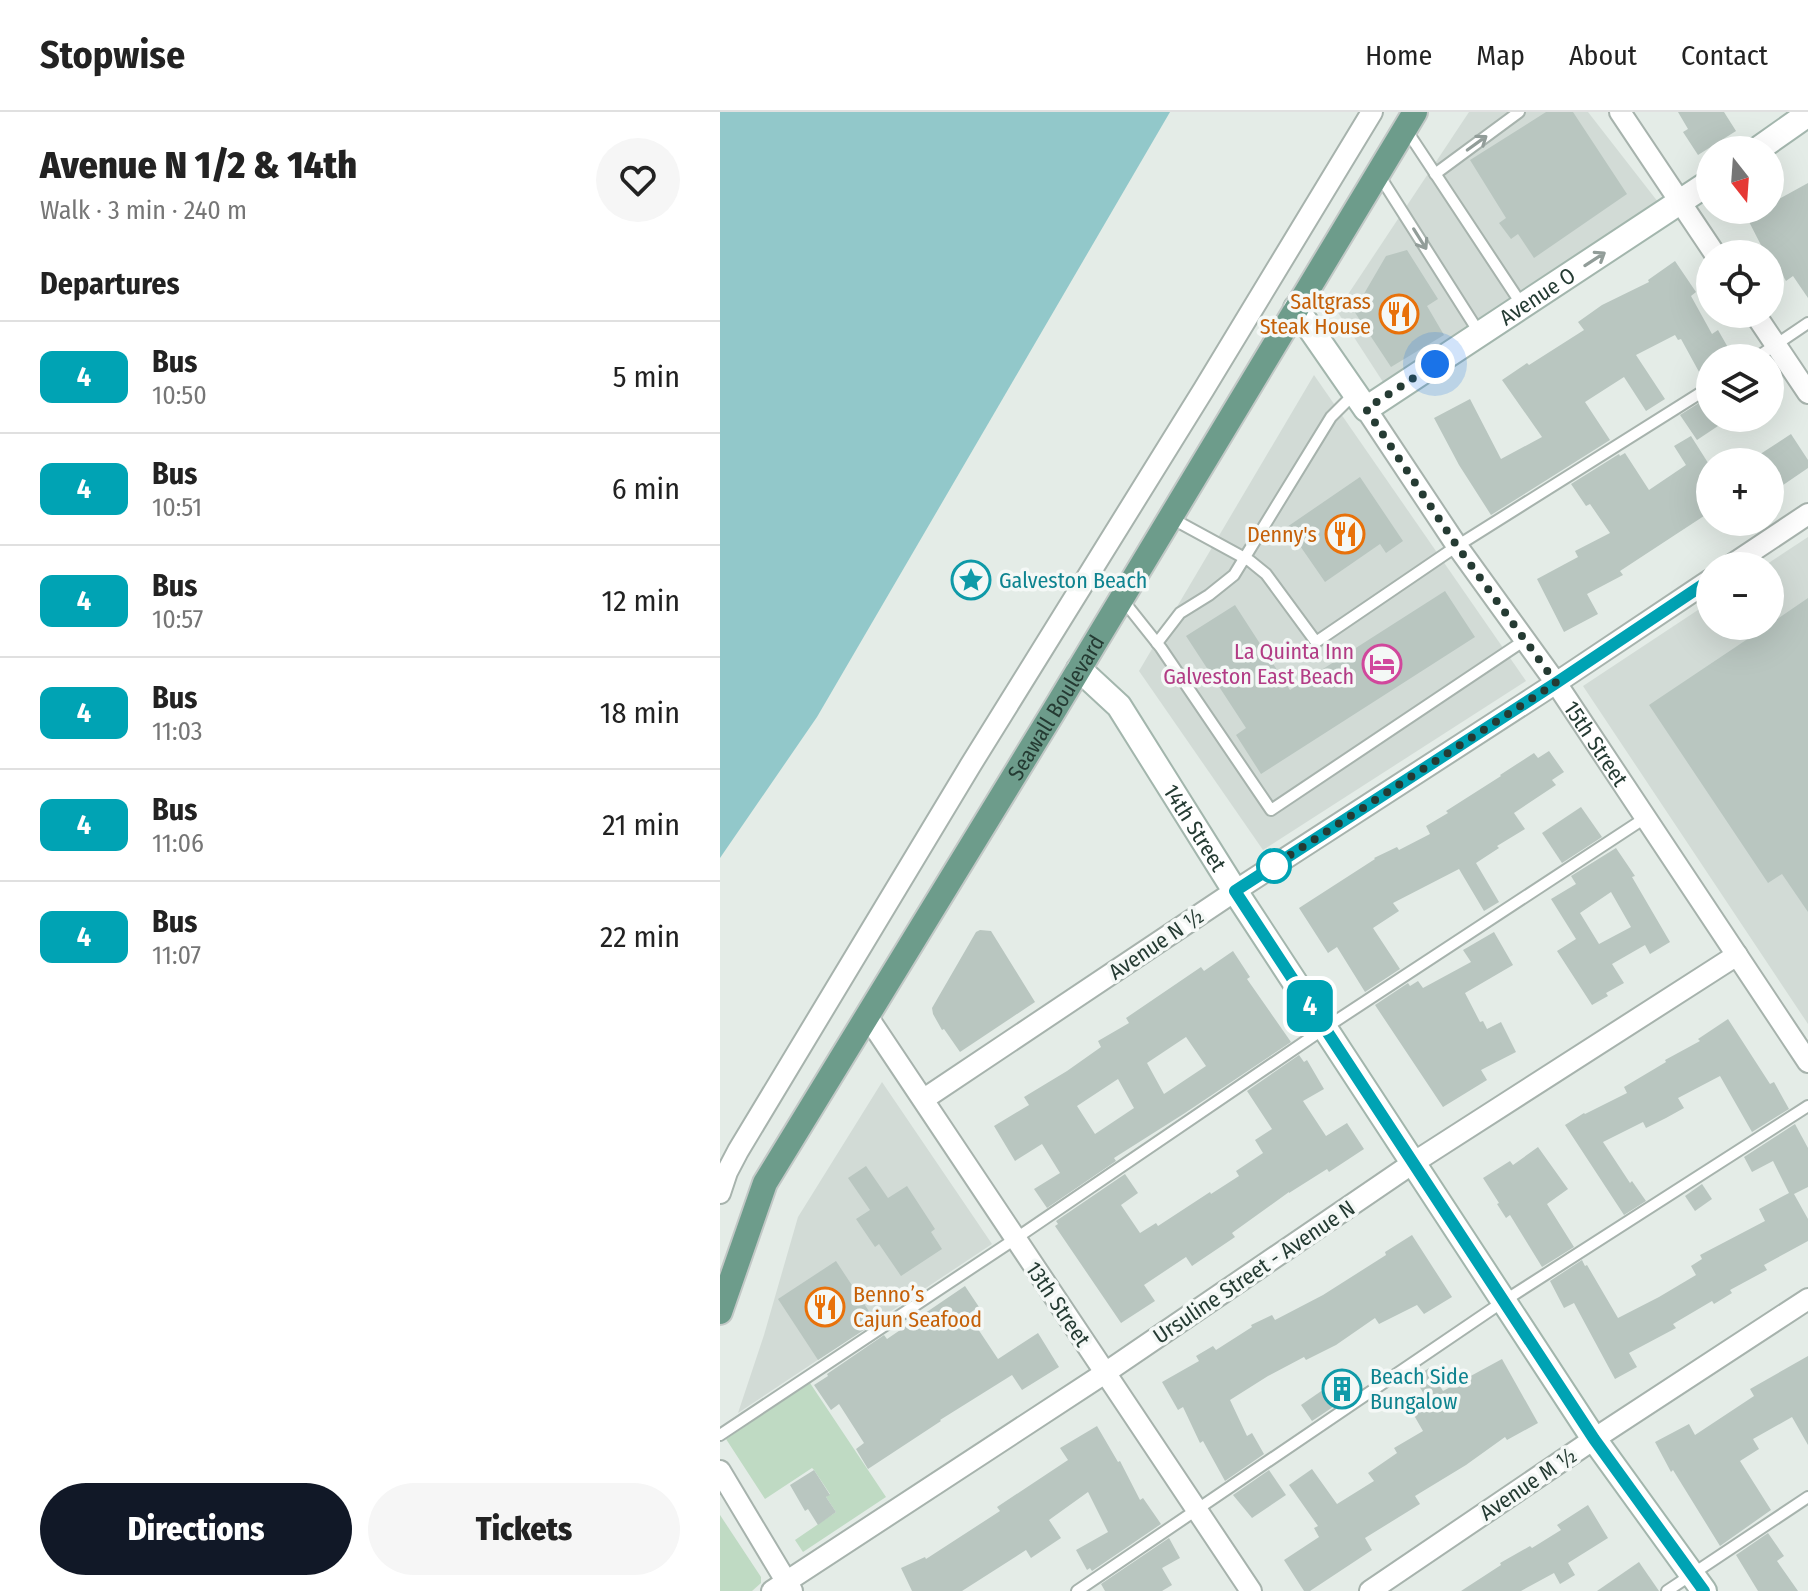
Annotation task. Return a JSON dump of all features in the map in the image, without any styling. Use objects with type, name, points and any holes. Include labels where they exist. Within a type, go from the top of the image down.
[{"type":"main road","points":[[1777,136],[1808,114]]},
{"type":"main road","name":"Seawall Boulevard","points":[[720,1312],[765,1183],[1410,120]]},
{"type":"main road","name":"Avenue O","points":[[1360,401],[1480,334],[1696,192]]},
{"type":"main road","name":"15th Street","points":[[1296,308],[1360,401]]},
{"type":"main road","name":"14th Street","points":[[1079,669],[1119,706],[1235,891],[1594,1439],[1698,1582]]},
{"type":"street","points":[[720,1193],[738,1151],[962,779],[1372,112]]},
{"type":"street","points":[[1620,112],[1706,240]]},
{"type":"street","points":[[1784,357],[1808,393]]},
{"type":"street","name":"15th Street","points":[[1360,401],[1457,546],[1556,683],[1808,1062]]},
{"type":"street","points":[[1751,552],[1808,514]]},
{"type":"street","name":"Avenue N ½","points":[[924,1099],[1696,589]]},
{"type":"street","name":"Ursuline Street - Avenue N","points":[[783,1588],[1413,1163],[1737,955]]},
{"type":"street","name":"13th Street","points":[[867,1016],[1251,1591]]},
{"type":"street","name":"Avenue M ½","points":[[1370,1591],[1808,1299]]},
{"type":"street","points":[[720,1471],[783,1588]]},
{"type":"lane","points":[[1435,174],[1519,112]]},
{"type":"lane","points":[[1410,120],[1435,174],[1523,306]]},
{"type":"lane","points":[[1378,173],[1480,334]]},
{"type":"lane","points":[[1777,344],[1808,323]]},
{"type":"lane","points":[[1171,518],[1266,574],[1316,642],[1457,546],[1696,396]]},
{"type":"lane","points":[[1157,643],[1180,613],[1224,585],[1234,575],[1331,417],[1360,401]]},
{"type":"lane","points":[[1122,599],[1157,643],[1271,810],[1525,640]]},
{"type":"lane","points":[[720,1435],[1325,1028],[1645,818]]},
{"type":"lane","points":[[1077,1591],[1504,1301],[1808,1106]]},
{"type":"lane","points":[[1667,1591],[1698,1582],[1808,1497]]},
{"type":"shaded area","points":[[1469,112],[1588,112],[1658,202],[1383,382],[1337,311]]},
{"type":"shaded area","points":[[1314,375],[1526,681],[1263,850],[1139,671]]},
{"type":"shaded area","points":[[1808,537],[1808,1024],[1583,686],[1696,611],[1696,640],[1784,640],[1784,553]]},
{"type":"shaded area","points":[[882,1082],[992,1244],[738,1413],[798,1217]]},
{"type":"green space","points":[[810,1383],[886,1497],[803,1552],[795,1540],[836,1512],[826,1497],[830,1494],[814,1470],[812,1468],[765,1499],[726,1439]]},
{"type":"green space","points":[[720,1515],[761,1577],[761,1583],[752,1591],[720,1591]]},
{"type":"water","points":[[720,112],[1170,112],[817,717],[720,858]]},
{"type":"building","points":[[1546,112],[1573,112],[1627,194],[1534,258],[1518,234],[1511,239],[1499,223],[1506,218],[1470,160]]},
{"type":"building","points":[[1678,112],[1724,112],[1736,131],[1728,136],[1696,136],[1696,152],[1683,132],[1688,129]]},
{"type":"building","points":[[1808,183],[1808,298],[1793,276],[1786,281],[1784,278],[1784,240],[1758,240],[1750,224],[1784,224],[1784,196]]},
{"type":"building","points":[[1407,250],[1438,299],[1427,306],[1444,335],[1391,367],[1354,311],[1386,256]]},
{"type":"building","points":[[1675,261],[1696,292],[1691,296],[1696,305],[1696,328],[1709,328],[1712,334],[1718,330],[1726,344],[1696,344],[1696,366],[1681,339],[1678,340],[1675,335],[1636,355],[1665,399],[1646,411],[1624,377],[1585,402],[1610,440],[1491,515],[1434,418],[1470,399],[1501,459],[1542,437],[1502,380],[1584,330],[1578,322],[1602,305]]},
{"type":"building","points":[[1696,405],[1696,432],[1709,432],[1697,440],[1680,415]]},
{"type":"building","points":[[1791,434],[1808,460],[1808,468],[1784,484],[1784,448],[1770,448]]},
{"type":"building","points":[[1691,436],[1699,448],[1696,448],[1696,521],[1620,571],[1623,575],[1587,594],[1598,614],[1564,632],[1537,579],[1578,557],[1575,551],[1610,533],[1590,504],[1586,506],[1571,484],[1625,453],[1649,490],[1686,465],[1674,446]]},
{"type":"building","name":"Denny's","points":[[1360,477],[1403,541],[1386,553],[1380,544],[1325,582],[1287,527]]},
{"type":"building","name":"La Quinta Inn Galveston East Beach","points":[[1445,591],[1475,637],[1261,774],[1236,735],[1246,728],[1186,636],[1235,605],[1290,690]]},
{"type":"building","points":[[1808,598],[1808,912],[1782,874],[1768,883],[1649,705],[1746,640],[1784,640],[1784,614]]},
{"type":"building","points":[[1549,751],[1564,772],[1552,780],[1556,785],[1514,813],[1525,829],[1476,863],[1499,902],[1484,911],[1459,869],[1393,903],[1399,911],[1373,928],[1400,969],[1365,992],[1337,947],[1328,953],[1299,908],[1374,858],[1397,847],[1399,850],[1430,834],[1426,826],[1448,813],[1446,811],[1534,753],[1538,758]]},
{"type":"building","points":[[1581,807],[1602,837],[1562,863],[1542,833]]},
{"type":"building","points":[[1616,848],[1635,876],[1632,877],[1670,942],[1650,954],[1645,945],[1612,964],[1624,983],[1592,1005],[1557,951],[1576,939],[1551,899],[1576,884],[1571,876]],"holes":[[[1611,892],[1631,927],[1599,944],[1580,913]]]},
{"type":"building","points":[[980,930],[991,931],[1035,1002],[960,1052],[942,1030],[932,1008]]},
{"type":"building","points":[[1494,932],[1513,965],[1465,993],[1487,1029],[1501,1022],[1516,1052],[1481,1070],[1487,1080],[1443,1107],[1375,1005],[1408,983],[1410,986],[1418,981],[1423,988],[1471,962],[1463,950]]},
{"type":"building","points":[[1233,951],[1250,977],[1247,979],[1291,1042],[1114,1158],[1116,1161],[1047,1208],[1034,1189],[1060,1173],[1042,1144],[1015,1161],[994,1126],[1029,1105],[1024,1097],[1101,1047],[1098,1041],[1129,1023],[1126,1018],[1201,967],[1204,971]],"holes":[[[1186,1037],[1206,1066],[1164,1094],[1147,1063]],[[1118,1079],[1134,1108],[1095,1134],[1077,1106]]]},
{"type":"building","points":[[1728,1019],[1770,1084],[1774,1082],[1789,1109],[1752,1132],[1720,1076],[1678,1098],[1684,1108],[1646,1128],[1643,1122],[1603,1142],[1646,1201],[1624,1215],[1565,1125],[1627,1093],[1624,1087],[1700,1041],[1698,1039]]},
{"type":"building","points":[[1299,1055],[1304,1062],[1307,1060],[1324,1089],[1303,1101],[1326,1136],[1347,1123],[1364,1149],[1329,1172],[1327,1169],[1289,1192],[1232,1233],[1235,1237],[1192,1266],[1186,1257],[1144,1285],[1155,1301],[1121,1323],[1055,1226],[1058,1224],[1056,1221],[1125,1174],[1138,1193],[1121,1205],[1140,1233],[1156,1223],[1158,1226],[1239,1176],[1236,1171],[1263,1153],[1255,1140],[1272,1129],[1247,1091]]},
{"type":"building","points":[[1795,1124],[1808,1148],[1808,1187],[1794,1194],[1808,1219],[1808,1241],[1764,1265],[1767,1270],[1730,1290],[1732,1293],[1714,1304],[1712,1301],[1673,1324],[1676,1328],[1629,1353],[1637,1367],[1615,1379],[1574,1303],[1564,1308],[1550,1281],[1582,1260],[1618,1318],[1696,1275],[1691,1266],[1702,1259],[1700,1255],[1765,1221],[1759,1209],[1789,1193],[1773,1161],[1752,1172],[1744,1157]]},
{"type":"building","points":[[1538,1147],[1568,1189],[1547,1204],[1574,1247],[1542,1267],[1510,1215],[1506,1218],[1483,1178],[1510,1161],[1513,1165]]},
{"type":"building","points":[[866,1166],[888,1198],[907,1186],[935,1229],[931,1232],[942,1249],[901,1276],[879,1244],[875,1247],[856,1219],[870,1210],[848,1178]]},
{"type":"building","points":[[1702,1184],[1712,1199],[1695,1211],[1685,1196]]},
{"type":"building","points":[[1412,1235],[1452,1297],[1424,1314],[1417,1305],[1379,1324],[1375,1318],[1336,1345],[1306,1360],[1304,1357],[1230,1400],[1247,1436],[1252,1433],[1264,1454],[1225,1481],[1203,1441],[1200,1443],[1183,1407],[1178,1410],[1162,1382],[1199,1361],[1196,1356],[1213,1346],[1216,1350],[1251,1325],[1272,1315],[1275,1320],[1323,1295]]},
{"type":"building","points":[[836,1261],[876,1322],[818,1360],[778,1299]]},
{"type":"building","points":[[965,1286],[979,1307],[968,1314],[998,1359],[1038,1333],[1059,1367],[1022,1390],[1012,1375],[868,1469],[856,1449],[864,1443],[839,1404],[831,1410],[814,1385],[884,1335],[887,1339]]},
{"type":"building","points":[[1808,1356],[1808,1445],[1792,1417],[1753,1439],[1759,1449],[1740,1461],[1771,1510],[1720,1546],[1655,1442],[1689,1424],[1695,1435],[1754,1396],[1750,1389]]},
{"type":"building","points":[[1502,1359],[1538,1423],[1507,1440],[1505,1437],[1415,1496],[1420,1504],[1365,1538],[1372,1550],[1310,1591],[1304,1591],[1284,1560],[1319,1537],[1314,1528],[1318,1526],[1289,1485],[1312,1469],[1337,1504],[1374,1481],[1368,1473],[1397,1453],[1394,1448],[1423,1431],[1412,1412],[1429,1402],[1414,1378],[1429,1368],[1443,1391]]},
{"type":"building","points":[[1346,1374],[1357,1391],[1312,1421],[1301,1405]]},
{"type":"building","points":[[1097,1426],[1140,1500],[1143,1498],[1161,1524],[1092,1571],[1090,1568],[1087,1570],[1076,1550],[1108,1532],[1088,1492],[1049,1520],[1061,1538],[1031,1558],[1026,1550],[962,1591],[912,1591],[901,1568],[926,1559],[1000,1511],[997,1507],[1068,1460],[1060,1448]]},
{"type":"building","points":[[814,1470],[830,1495],[826,1497],[836,1512],[818,1525],[808,1509],[805,1511],[790,1485]]},
{"type":"building","points":[[1269,1470],[1286,1495],[1252,1518],[1233,1495]]},
{"type":"building","points":[[1588,1505],[1608,1538],[1568,1563],[1575,1575],[1560,1584],[1554,1573],[1521,1591],[1461,1591],[1500,1563],[1561,1530],[1557,1525]]},
{"type":"building","points":[[1768,1533],[1784,1556],[1777,1561],[1798,1591],[1758,1591],[1736,1555]]},
{"type":"building","points":[[1169,1538],[1180,1558],[1162,1568],[1172,1585],[1162,1591],[1105,1591],[1101,1584]]},
{"type":"building","points":[[1639,1562],[1659,1591],[1597,1591]]},
{"type":"bus line","name":"4","points":[[1696,589],[1235,891],[1594,1439],[1704,1591]]},
{"type":"place","name":"Saltgrass Steak House","points":[[1399,314]]},
{"type":"place","name":"Denny's","points":[[1345,534]]},
{"type":"place","name":"Galveston Beach","points":[[971,580]]},
{"type":"place","name":"La Quinta Inn Galveston East Beach","points":[[1382,664]]},
{"type":"place","name":"Benno’s Cajun Seafood","points":[[825,1307]]},
{"type":"place","name":"Beach Side Bungalow","points":[[1342,1389]]},
{"type":"route","points":[[1274,866],[1264,872],[1556,683],[1457,546],[1366,409],[1435,364]]}]
